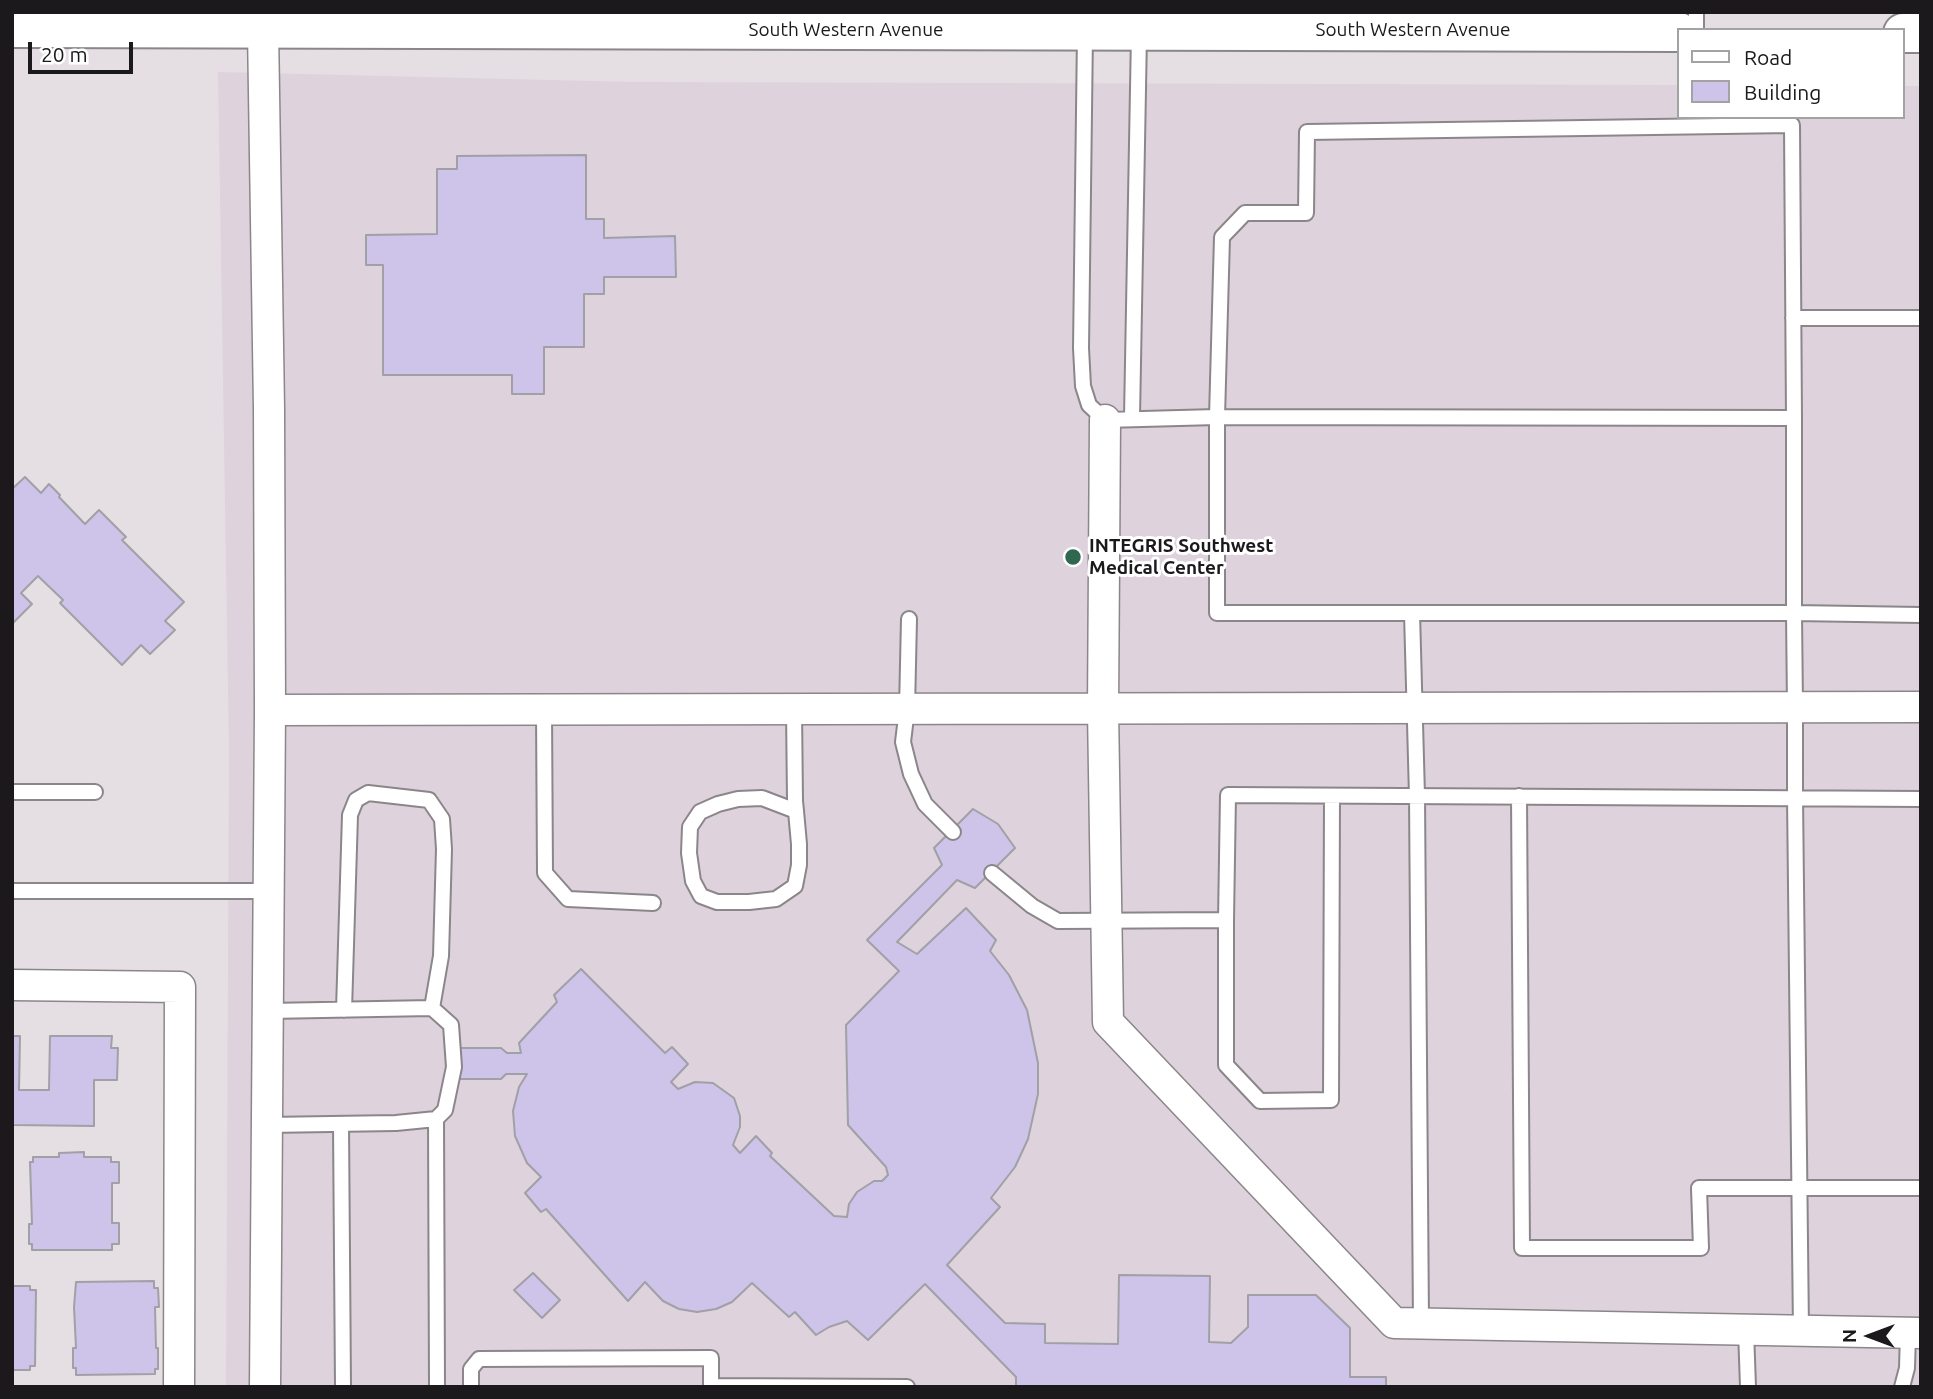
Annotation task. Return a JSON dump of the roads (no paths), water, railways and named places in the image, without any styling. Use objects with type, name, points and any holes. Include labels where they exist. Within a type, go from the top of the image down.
[{"type":"main road","name":"South Western Avenue","points":[[12,29],[263,29],[417,22],[1139,29],[1228,21],[1678,32]]},
{"type":"street","points":[[263,29],[270,710],[265,1387]]},
{"type":"street","points":[[1119,418],[1102,709],[1108,1022],[1394,1323],[1914,1333]]},
{"type":"street","points":[[270,710],[1921,707]]},
{"type":"street","points":[[12,985],[180,987],[179,1387]]},
{"type":"lane","points":[[1085,29],[1081,348],[1083,386],[1089,405],[1119,418],[1794,418]]},
{"type":"lane","points":[[1119,418],[1139,29]]},
{"type":"lane","points":[[1801,1331],[1795,797],[1794,613],[1794,418],[1792,125],[1307,132],[1306,212],[1245,212],[1222,237],[1217,417],[1217,613],[1794,613],[1921,615]]},
{"type":"lane","points":[[1793,318],[1921,318]]},
{"type":"lane","points":[[1412,613],[1416,708],[1421,1323]]},
{"type":"lane","points":[[909,618],[907,709],[903,742],[911,774],[925,804],[953,832]]},
{"type":"lane","points":[[794,709],[799,865],[795,886],[776,899],[749,902],[717,902],[701,896],[693,881],[689,853],[690,828],[700,812],[738,799],[762,798],[796,811]]},
{"type":"lane","points":[[544,711],[545,873],[568,899],[653,903]]},
{"type":"lane","points":[[12,792],[95,792]]},
{"type":"lane","points":[[344,1010],[350,815],[356,800],[368,793],[429,800],[442,819],[444,849],[441,956],[432,1008]]},
{"type":"lane","points":[[1332,796],[1331,1100],[1260,1101],[1226,1065],[1228,795],[1921,799]]},
{"type":"lane","points":[[1519,796],[1522,1248],[1700,1248],[1699,1188],[1921,1188]]},
{"type":"lane","points":[[992,873],[1032,906],[1058,921],[1226,920]]},
{"type":"lane","points":[[12,891],[268,891]]},
{"type":"lane","points":[[267,1125],[436,1119],[445,1110],[454,1066],[452,1025],[432,1008],[268,1011]]},
{"type":"lane","points":[[436,1119],[437,1387]]},
{"type":"lane","points":[[341,1124],[343,1387]]},
{"type":"lane","points":[[1746,1330],[1748,1387]]},
{"type":"lane","points":[[1902,1387],[1914,1333]]},
{"type":"lane","points":[[471,1387],[471,1369],[479,1359],[711,1357],[711,1386],[907,1387]]},
{"type":"place","name":"INTEGRIS Southwest Medical Center","points":[[1073,557]]}]
